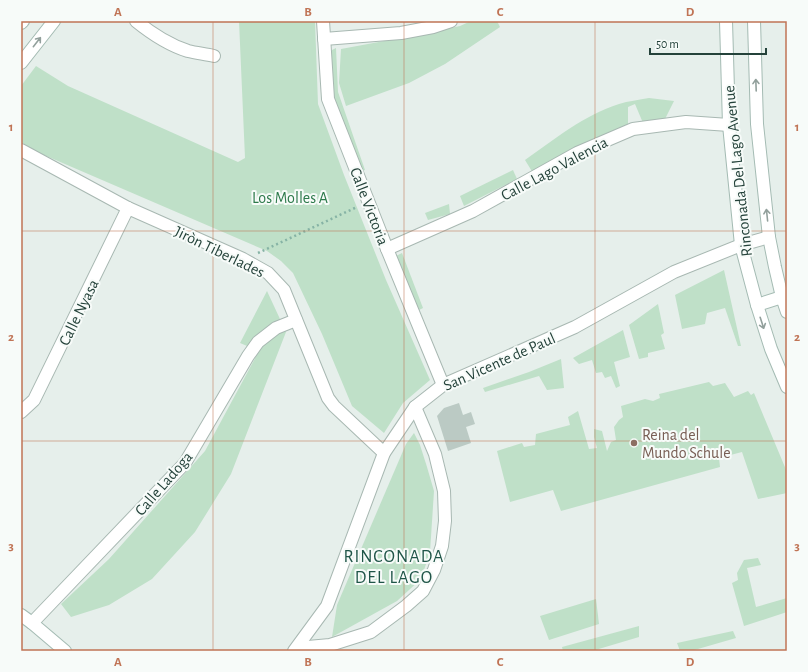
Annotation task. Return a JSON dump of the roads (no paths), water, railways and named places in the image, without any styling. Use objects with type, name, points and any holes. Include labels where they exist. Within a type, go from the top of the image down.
[{"type":"street","points":[[21,63],[54,21]]},
{"type":"street","points":[[136,21],[149,32],[169,43],[189,51],[214,56]]},
{"type":"street","name":"Calle Victoria","points":[[323,21],[328,99],[368,202],[443,385]]},
{"type":"street","points":[[324,39],[401,33],[433,27],[451,21]]},
{"type":"street","name":"Rinconada Del Lago Avenue","points":[[726,21],[729,125],[741,245],[756,305],[771,349],[787,386]]},
{"type":"street","name":"Rinconada Del Lago Avenue","points":[[754,21],[757,124],[769,237],[782,297],[787,312]]},
{"type":"street","name":"Calle Lago Valencia","points":[[387,249],[473,211],[577,153],[633,129],[686,122],[729,125]]},
{"type":"street","name":"Jiròn Tiberlades","points":[[21,150],[128,208],[268,272],[284,290],[328,398],[334,406],[384,453]]},
{"type":"street","name":"Calle Nyasa","points":[[21,412],[34,400],[128,208]]},
{"type":"street","name":"San Vicente de Paul","points":[[295,649],[327,606],[384,453],[415,407],[443,385],[575,327],[674,272],[741,245],[769,237]]},
{"type":"street","points":[[756,305],[782,297]]},
{"type":"street","name":"Calle Ladoga","points":[[32,623],[185,463],[248,356],[258,342],[276,328],[296,320]]},
{"type":"street","points":[[295,649],[330,646],[371,632],[406,606],[423,591],[434,570],[442,546],[444,491],[435,454],[415,407]]},
{"type":"street","points":[[21,615],[65,651]]},
{"type":"place","name":"Reina del Mundo Schule","points":[[634,443]]},
{"type":"district","name":"RINCONADA DEL LAGO","points":[[394,566]]},
{"type":"park label","name":"Los Molles A","points":[[290,197]]}]
